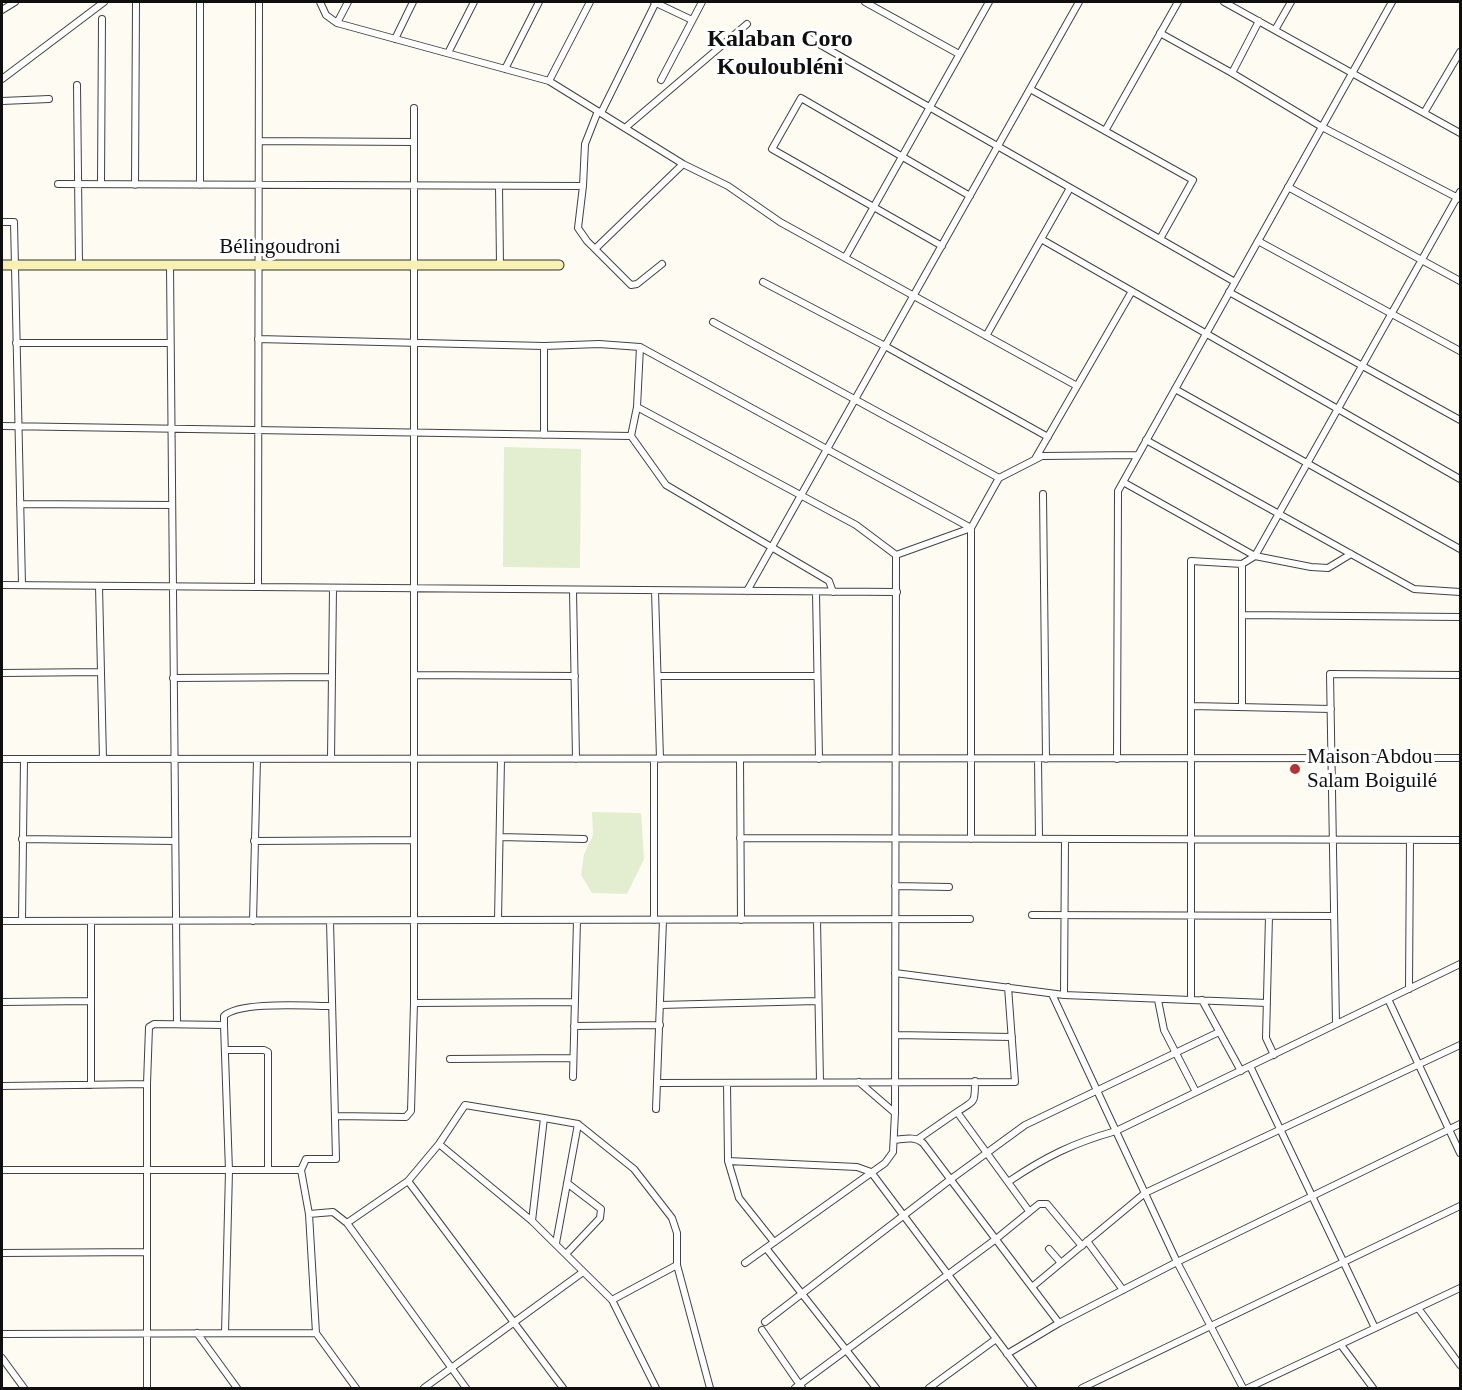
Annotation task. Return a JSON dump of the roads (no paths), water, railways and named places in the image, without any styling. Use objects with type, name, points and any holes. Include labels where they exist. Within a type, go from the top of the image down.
[{"type":"street","points":[[2,10],[15,2]]},
{"type":"street","points":[[2,79],[104,2]]},
{"type":"street","points":[[135,184],[136,2]]},
{"type":"street","points":[[200,2],[200,185]]},
{"type":"street","points":[[258,587],[259,2]]},
{"type":"street","points":[[320,2],[326,15],[337,23],[549,81],[683,164],[728,186],[780,222],[1077,386]]},
{"type":"street","points":[[337,23],[348,2]]},
{"type":"street","points":[[395,39],[413,2]]},
{"type":"street","points":[[448,53],[474,2]]},
{"type":"street","points":[[505,69],[539,2]]},
{"type":"street","points":[[549,81],[590,2]]},
{"type":"street","points":[[662,264],[637,284],[631,285],[587,241],[578,228],[585,144],[655,2],[692,20]]},
{"type":"street","points":[[661,80],[702,2]]},
{"type":"street","points":[[845,258],[989,2]]},
{"type":"street","points":[[747,591],[1079,2]]},
{"type":"street","points":[[1105,131],[1178,2]]},
{"type":"street","points":[[1224,2],[1461,133]]},
{"type":"street","points":[[1275,30],[1291,2]]},
{"type":"street","points":[[1117,759],[1118,491],[1392,2]]},
{"type":"street","points":[[870,3],[959,54]]},
{"type":"street","points":[[101,184],[102,19]]},
{"type":"street","points":[[1232,73],[1259,21]]},
{"type":"street","points":[[625,128],[747,24]]},
{"type":"street","points":[[1160,33],[1322,127],[1459,196],[1255,555],[1242,564],[1191,561],[1191,1000]]},
{"type":"street","points":[[805,36],[1234,282]]},
{"type":"street","points":[[1424,113],[1461,52]]},
{"type":"street","points":[[77,85],[79,265]]},
{"type":"street","points":[[1030,89],[1193,180],[1160,239]]},
{"type":"street","points":[[942,246],[772,149],[789,118],[801,98],[970,196]]},
{"type":"street","points":[[2,101],[49,99]]},
{"type":"street","points":[[335,1116],[406,1118],[411,1111],[414,1003],[414,108]]},
{"type":"street","points":[[259,141],[414,142]]},
{"type":"street","points":[[595,249],[683,164]]},
{"type":"street","points":[[58,184],[583,186]]},
{"type":"street","points":[[499,186],[500,265]]},
{"type":"street","points":[[1288,187],[1461,281]]},
{"type":"street","points":[[986,336],[1070,188]]},
{"type":"street","points":[[2,222],[14,222],[21,585]]},
{"type":"street","points":[[1041,239],[1461,479]]},
{"type":"street","points":[[1258,241],[1461,351]]},
{"type":"street","name":"Bélingoudroni","points":[[2,265],[559,265]]},
{"type":"street","points":[[170,265],[177,1023]]},
{"type":"street","points":[[763,282],[885,346],[1048,437]]},
{"type":"street","points":[[1035,459],[1132,291]]},
{"type":"street","points":[[1229,292],[1461,420]]},
{"type":"street","points":[[713,322],[999,478]]},
{"type":"street","points":[[258,339],[544,346],[599,344],[640,347],[971,528]]},
{"type":"street","points":[[16,343],[170,342]]},
{"type":"street","points":[[544,346],[544,435]]},
{"type":"street","points":[[640,347],[637,407],[631,436],[666,485],[829,581],[833,592]]},
{"type":"street","points":[[1175,389],[1461,549]]},
{"type":"street","points":[[637,407],[856,525],[896,555]]},
{"type":"street","points":[[2,426],[631,436]]},
{"type":"street","points":[[1146,440],[1414,590],[1461,592]]},
{"type":"street","points":[[971,839],[971,528],[999,478],[1035,459],[1042,456],[1137,455]]},
{"type":"street","points":[[1123,482],[1255,555],[1311,567],[1329,568],[1351,554]]},
{"type":"street","points":[[1039,839],[1042,759],[1043,494]]},
{"type":"street","points":[[20,504],[172,505]]},
{"type":"street","points":[[896,555],[971,528]]},
{"type":"street","points":[[745,1263],[890,1158],[893,1152],[895,1113],[896,555]]},
{"type":"street","points":[[1242,564],[1242,707]]},
{"type":"street","points":[[2,585],[897,592]]},
{"type":"street","points":[[99,586],[103,759]]},
{"type":"street","points":[[331,759],[333,588]]},
{"type":"street","points":[[573,590],[576,759]]},
{"type":"street","points":[[654,920],[658,676],[655,591]]},
{"type":"street","points":[[816,592],[819,759]]},
{"type":"street","points":[[1242,615],[1461,616]]},
{"type":"street","points":[[2,673],[100,672]]},
{"type":"street","points":[[1336,1024],[1330,674],[1461,675]]},
{"type":"street","points":[[414,675],[575,676]]},
{"type":"street","points":[[658,676],[818,676]]},
{"type":"street","points":[[173,678],[331,677]]},
{"type":"street","points":[[1191,706],[1331,710]]},
{"type":"street","points":[[2,759],[1461,758]]},
{"type":"street","points":[[22,921],[24,759]]},
{"type":"street","points":[[253,921],[257,759]]},
{"type":"street","points":[[498,920],[501,759]]},
{"type":"street","points":[[740,759],[741,920]]},
{"type":"street","points":[[500,837],[584,839]]},
{"type":"street","points":[[740,838],[1461,840]]},
{"type":"street","points":[[22,839],[175,841]]},
{"type":"street","points":[[1064,995],[1065,839]]},
{"type":"street","points":[[254,841],[414,840]]},
{"type":"street","points":[[1409,989],[1410,840]]},
{"type":"street","points":[[895,886],[949,887]]},
{"type":"street","points":[[1032,915],[1334,916]]},
{"type":"street","points":[[1269,916],[1266,1038],[1274,1055]]},
{"type":"street","points":[[2,921],[970,919]]},
{"type":"street","points":[[573,1077],[576,920]]},
{"type":"street","points":[[656,1109],[663,920]]},
{"type":"street","points":[[817,920],[820,1082]]},
{"type":"street","points":[[91,921],[91,1085]]},
{"type":"street","points":[[330,921],[336,1159],[306,1159],[301,1170],[309,1214],[316,1333],[356,1389]]},
{"type":"street","points":[[1008,1182],[1038,1161],[1070,1146],[1116,1131],[1461,964]]},
{"type":"street","points":[[895,974],[1064,995],[1267,1003]]},
{"type":"street","points":[[657,1083],[1015,1082],[1008,987]]},
{"type":"street","points":[[1052,994],[1178,1262],[1243,1389]]},
{"type":"street","points":[[1388,999],[1461,1153]]},
{"type":"street","points":[[1158,1000],[1164,1030],[1196,1092]]},
{"type":"street","points":[[1202,1000],[1241,1071]]},
{"type":"street","points":[[2,1002],[91,1001]]},
{"type":"street","points":[[660,1005],[817,1001]]},
{"type":"street","points":[[414,1003],[575,1002]]},
{"type":"street","points":[[225,1333],[229,1170],[224,1016],[234,1009],[263,1006],[332,1006]]},
{"type":"street","points":[[147,1389],[149,1027],[154,1024],[177,1023],[224,1025]]},
{"type":"street","points":[[574,1026],[660,1025]]},
{"type":"street","points":[[765,1322],[1025,1125],[1219,1032]]},
{"type":"street","points":[[895,1035],[1012,1037]]},
{"type":"street","points":[[1032,1287],[1145,1193],[1461,1045]]},
{"type":"street","points":[[225,1050],[264,1050],[268,1052],[268,1169]]},
{"type":"street","points":[[450,1059],[573,1058]]},
{"type":"street","points":[[1250,1066],[1375,1329]]},
{"type":"street","points":[[859,1082],[895,1113]]},
{"type":"street","points":[[894,1140],[918,1139],[972,1104],[975,1098],[975,1082]]},
{"type":"street","points":[[727,1083],[728,1161],[740,1198],[774,1242]]},
{"type":"street","points":[[2,1086],[147,1084]]},
{"type":"street","points":[[347,1223],[408,1181],[440,1144],[465,1105],[578,1124],[634,1169],[672,1218],[677,1233],[677,1265],[710,1389]]},
{"type":"street","points":[[957,1112],[1029,1211]]},
{"type":"street","points":[[532,1221],[544,1118]]},
{"type":"street","points":[[556,1243],[578,1124]]},
{"type":"street","points":[[1007,1354],[1059,1323],[1178,1262],[1461,1124]]},
{"type":"street","points":[[918,1139],[951,1179],[1059,1323]]},
{"type":"street","points":[[440,1144],[532,1221],[612,1300],[657,1389]]},
{"type":"street","points":[[728,1161],[857,1167],[871,1172],[1033,1389]]},
{"type":"street","points":[[2,1170],[301,1170]]},
{"type":"street","points":[[408,1181],[564,1389]]},
{"type":"street","points":[[566,1254],[602,1214],[601,1209],[567,1183]]},
{"type":"street","points":[[762,1330],[798,1387],[996,1239],[1039,1204],[1047,1204],[1085,1243],[1123,1290]]},
{"type":"street","points":[[1082,1389],[1461,1206]]},
{"type":"street","points":[[309,1214],[333,1212],[347,1223],[466,1389]]},
{"type":"street","points":[[766,1248],[876,1389]]},
{"type":"street","points":[[1048,1249],[1061,1263]]},
{"type":"street","points":[[2,1252],[147,1252]]},
{"type":"street","points":[[612,1300],[677,1265]]},
{"type":"street","points":[[424,1389],[582,1272]]},
{"type":"street","points":[[1248,1389],[1461,1288]]},
{"type":"street","points":[[1418,1308],[1461,1365]]},
{"type":"street","points":[[197,1333],[237,1389]]},
{"type":"street","points":[[2,1334],[316,1333]]},
{"type":"street","points":[[929,1389],[996,1339]]},
{"type":"street","points":[[1341,1345],[1373,1389]]},
{"type":"street","points":[[2,1358],[24,1389]]},
{"type":"street","points":[[1263,1382],[1268,1389]]},
{"type":"place","name":"Maison Abdou Salam Boiguilé","points":[[1295,769]]},
{"type":"district","name":"Kalaban Coro Kouloubléni","points":[[780,54]]}]
